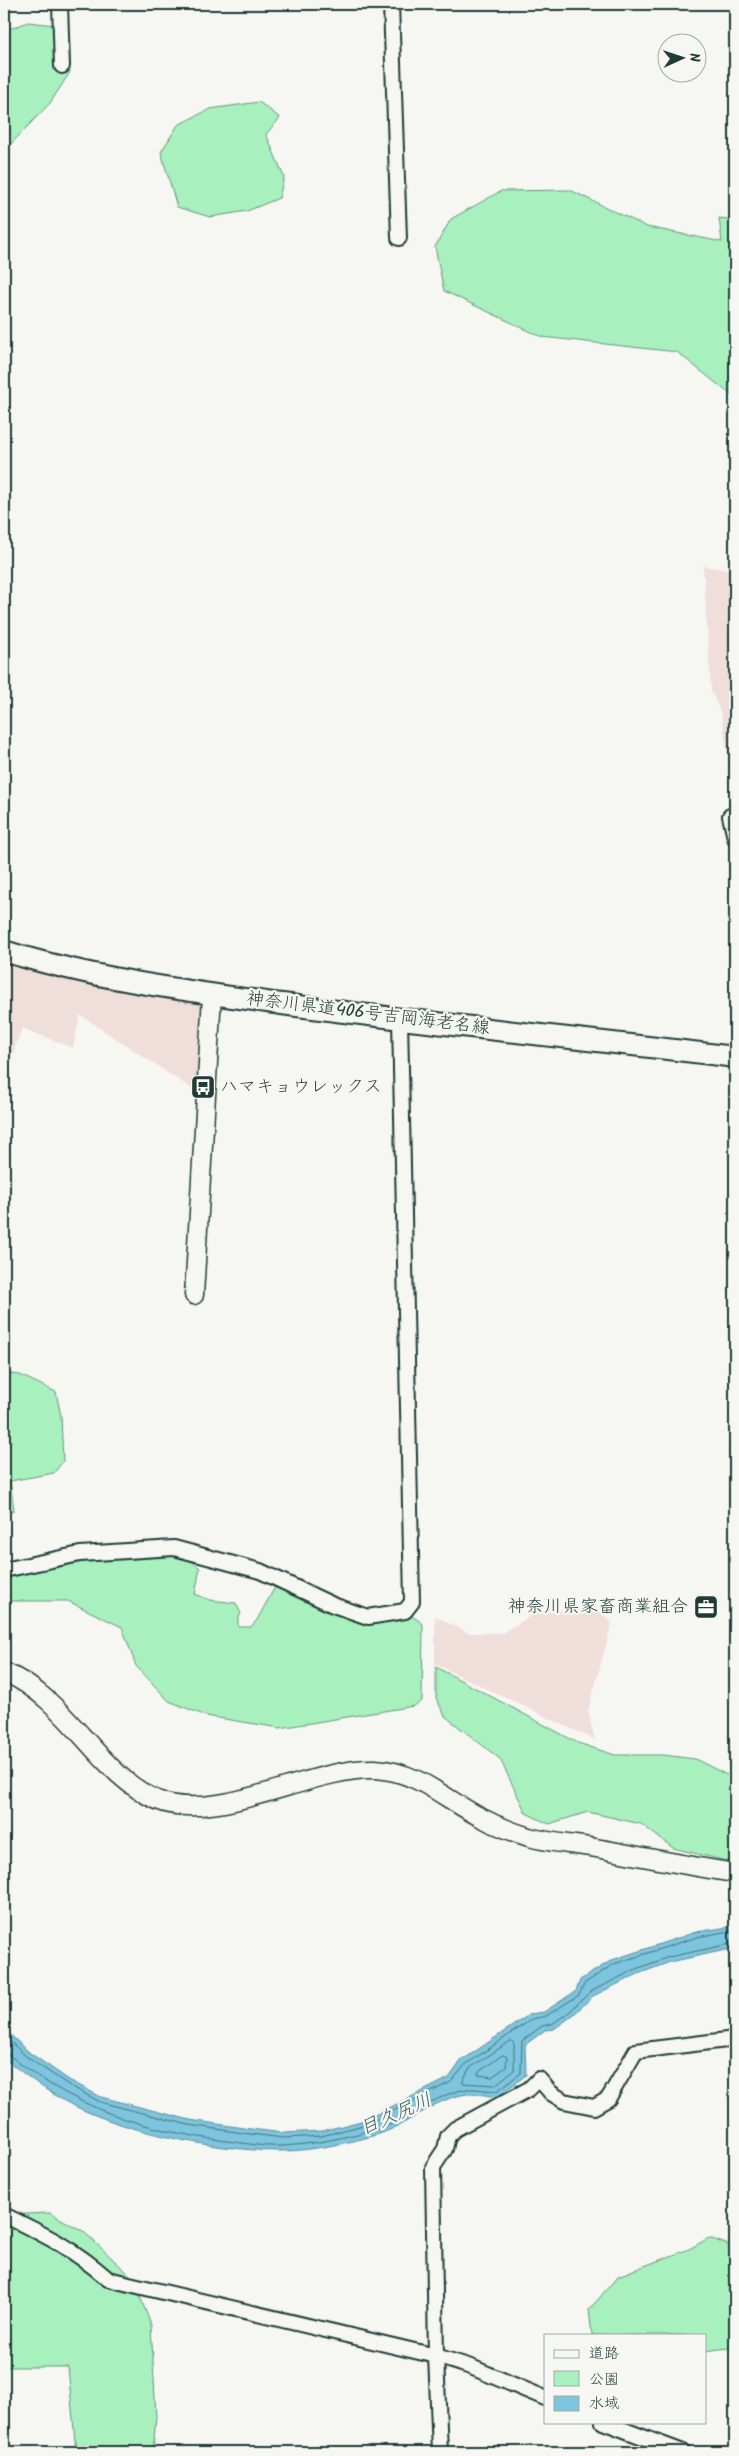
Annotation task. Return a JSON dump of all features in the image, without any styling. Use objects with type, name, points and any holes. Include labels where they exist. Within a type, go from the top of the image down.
[{"type":"main road","name":"神奈川県道406号吉岡海老名線","points":[[4,951],[111,978],[212,996],[400,1020],[735,1057]]},
{"type":"street","points":[[60,4],[62,66]]},
{"type":"street","points":[[391,4],[399,238]]},
{"type":"street","points":[[730,816],[735,838]]},
{"type":"street","points":[[194,1296],[212,996]]},
{"type":"street","points":[[4,1570],[80,1554],[174,1548],[260,1571],[333,1605],[368,1617],[405,1611],[410,1608],[412,1602],[400,1020]]},
{"type":"street","points":[[4,1672],[17,1677],[45,1696],[126,1779],[158,1800],[186,1806],[213,1803],[254,1796],[339,1773],[374,1769],[401,1774],[426,1784],[480,1817],[528,1836],[735,1873]]},
{"type":"street","points":[[440,2452],[436,2356],[433,2167],[445,2149],[448,2136],[455,2129],[529,2089],[539,2079],[551,2093],[564,2101],[594,2107],[608,2099],[636,2051],[735,2039]]},
{"type":"street","points":[[4,2216],[68,2248],[108,2279],[436,2356],[471,2366],[544,2398]]},
{"type":"street","points":[[608,2424],[683,2452]]},
{"type":"shaded area","points":[[703,566],[735,571],[735,798],[721,713],[711,691]]},
{"type":"shaded area","points":[[4,958],[85,981],[203,1005],[200,1094],[80,1015],[73,1048],[22,1028],[4,1077]]},
{"type":"shaded area","points":[[593,1606],[612,1623],[588,1711],[595,1740],[435,1664],[435,1616],[468,1633],[502,1633],[534,1614]]},
{"type":"green space","points":[[28,22],[64,26],[70,72],[50,103],[4,151],[4,31]]},
{"type":"green space","points":[[259,102],[280,118],[266,134],[284,177],[279,198],[247,211],[210,217],[177,207],[161,152],[178,125],[210,109]]},
{"type":"green space","points":[[570,190],[647,227],[722,242],[719,218],[735,220],[735,398],[677,352],[542,337],[444,291],[435,247],[451,219],[501,191]]},
{"type":"green space","points":[[4,1373],[20,1375],[56,1392],[61,1416],[63,1461],[54,1473],[10,1481],[14,1510],[4,1512]]},
{"type":"green space","points":[[112,1548],[178,1550],[200,1568],[195,1594],[210,1600],[236,1603],[241,1614],[238,1619],[238,1627],[251,1627],[257,1620],[275,1587],[287,1583],[336,1605],[365,1615],[403,1615],[417,1619],[423,1625],[422,1701],[414,1706],[280,1728],[206,1716],[169,1701],[136,1666],[122,1627],[68,1601],[4,1601],[4,1575]]},
{"type":"green space","points":[[436,1667],[578,1743],[615,1755],[663,1755],[695,1759],[735,1779],[735,1863],[673,1848],[641,1824],[588,1812],[549,1824],[526,1813],[500,1759],[445,1716],[436,1698]]},
{"type":"green space","points":[[50,2213],[83,2231],[133,2278],[151,2325],[156,2416],[153,2452],[76,2452],[68,2367],[4,2367],[4,2215]]},
{"type":"green space","points":[[709,2238],[735,2247],[735,2347],[706,2351],[706,2334],[592,2334],[589,2310],[618,2276],[689,2249]]},
{"type":"water","name":"目久尻川","points":[[735,1926],[735,1948],[670,1962],[638,1974],[593,1996],[572,2016],[554,2029],[545,2030],[525,2045],[526,2075],[498,2097],[479,2094],[457,2096],[435,2105],[393,2129],[359,2140],[330,2146],[289,2151],[252,2150],[195,2142],[136,2129],[82,2110],[59,2098],[4,2058],[4,2029],[30,2053],[69,2080],[101,2097],[190,2120],[284,2133],[322,2131],[365,2120],[449,2078],[461,2061],[530,2014],[544,2012],[576,1991],[580,1980],[612,1960],[696,1932]]},
{"type":"place","name":"ハマキョウレックス","points":[[203,1087]]},
{"type":"place","name":"神奈川県家畜商業組合","points":[[706,1607]]}]
